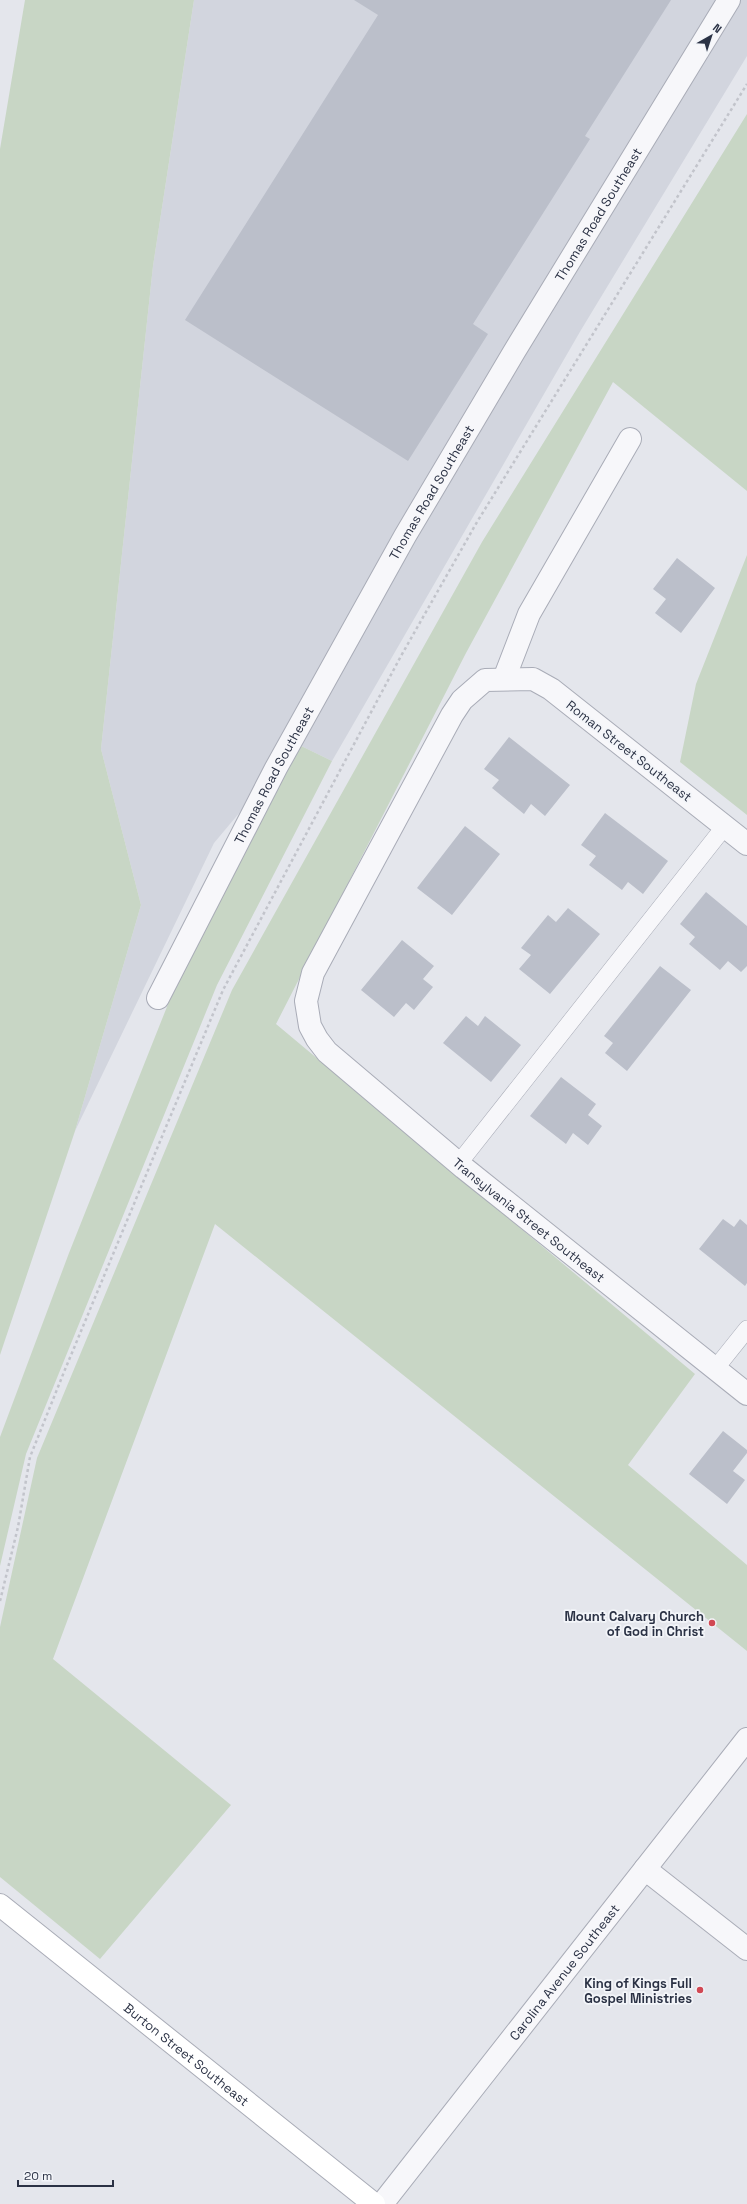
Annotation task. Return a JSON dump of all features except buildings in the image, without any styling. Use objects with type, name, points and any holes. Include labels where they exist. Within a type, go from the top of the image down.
[{"type":"street","name":"Thomas Road Southeast","points":[[158,998],[276,768],[405,536],[514,352],[729,0]]},
{"type":"street","points":[[504,679],[530,614],[630,439]]},
{"type":"street","name":"Roman Street Southeast","points":[[504,679],[533,679],[551,689],[747,844]]},
{"type":"street","name":"Transylvania Street Southeast","points":[[504,679],[485,680],[462,700],[452,715],[313,973],[306,1001],[310,1026],[317,1039],[341,1066],[459,1163],[747,1394]]},
{"type":"street","name":"Carolina Avenue Southeast","points":[[382,2204],[747,1739]]},
{"type":"street","points":[[646,1869],[747,1949]]},
{"type":"street","name":"Burton Street Southeast","points":[[0,1905],[374,2204]]},
{"type":"lane","points":[[459,1163],[725,826]]},
{"type":"lane","points":[[715,1369],[747,1330]]},
{"type":"path","points":[[0,1601],[18,1527],[30,1458],[64,1372],[224,990],[401,656],[477,522],[747,84]]},
{"type":"shaded area","points":[[194,0],[747,0],[747,56],[581,330],[332,761],[297,744],[214,843],[75,1131],[141,905],[101,749],[153,266]]},
{"type":"green space","points":[[25,0],[194,0],[153,266],[101,749],[141,905],[75,1131],[0,1355],[0,149]]},
{"type":"green space","points":[[747,114],[747,491],[613,382],[466,653],[276,1024],[695,1374],[628,1465],[747,1565],[747,1651],[215,1224],[53,1659],[231,1805],[100,1959],[0,1877],[0,1627],[37,1458],[232,990],[482,542]]},
{"type":"green space","points":[[747,555],[747,815],[680,762],[696,684]]},
{"type":"green space","points":[[297,744],[332,761],[217,985],[26,1454],[0,1566],[0,1437],[69,1253],[182,969]]},
{"type":"place","name":"Mount Calvary Church of God in Christ","points":[[712,1623]]},
{"type":"place","name":"King of Kings Full Gospel Ministries","points":[[700,1990]]}]
